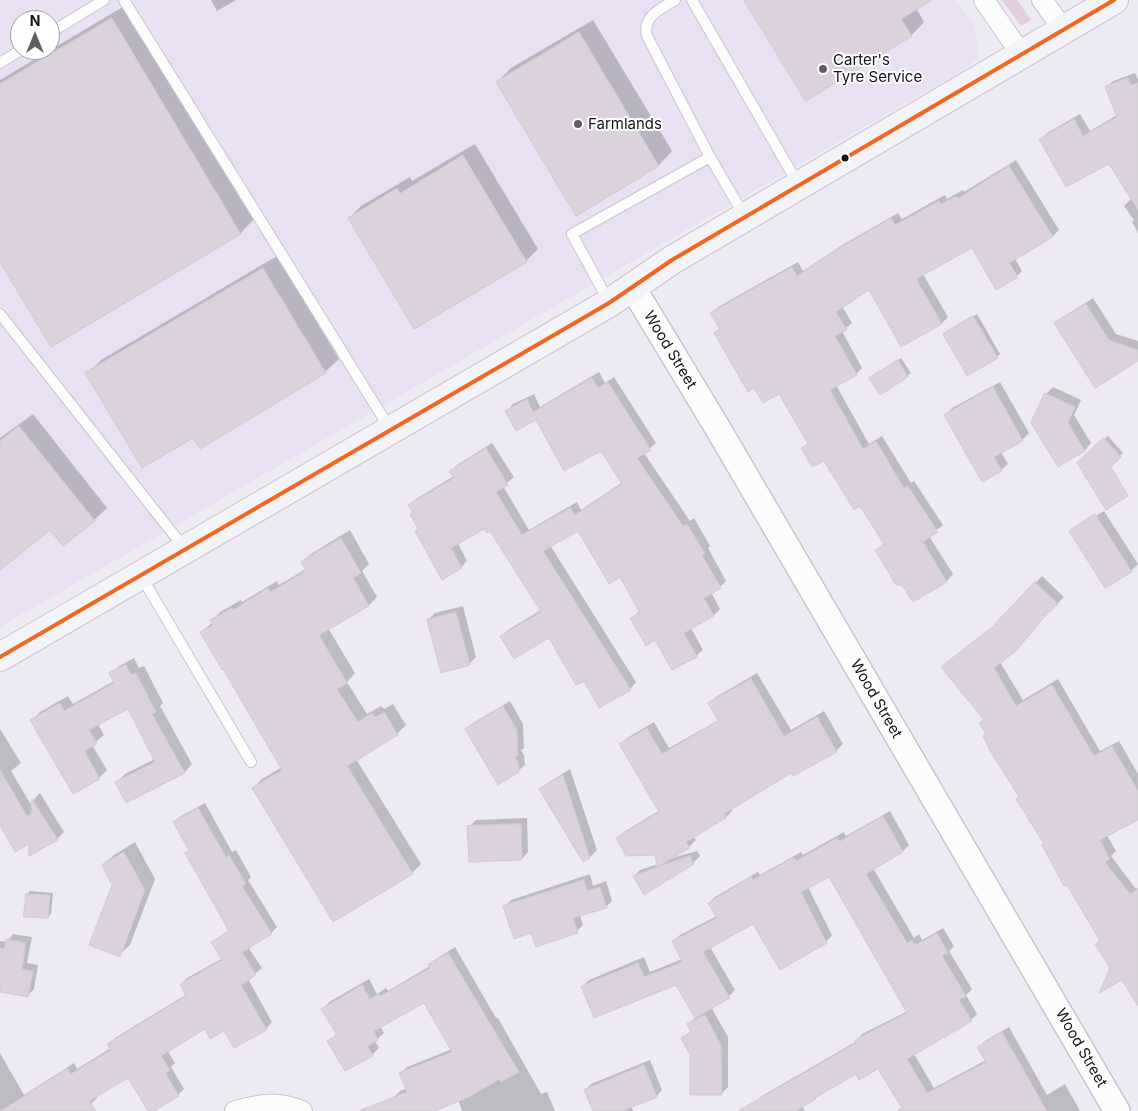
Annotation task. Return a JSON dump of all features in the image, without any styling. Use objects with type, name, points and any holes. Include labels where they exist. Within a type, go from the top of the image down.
[{"type":"main road","points":[[0,657],[609,303],[672,260],[1114,0]]},
{"type":"street","points":[[984,0],[1020,54]]},
{"type":"street","points":[[1042,0],[1063,29]]},
{"type":"street","name":"Wood Street","points":[[633,288],[717,427],[1117,1111]]},
{"type":"street","points":[[235,1111],[258,1105],[286,1105],[302,1111]]},
{"type":"lane","points":[[60,26],[104,0]]},
{"type":"lane","points":[[124,0],[390,430]]},
{"type":"lane","points":[[675,0],[648,19],[646,25],[647,36],[710,157],[745,217]]},
{"type":"lane","points":[[692,0],[799,185]]},
{"type":"lane","points":[[609,303],[572,234],[710,157]]},
{"type":"lane","points":[[0,314],[185,549]]},
{"type":"lane","points":[[140,575],[251,762]]},
{"type":"shaded area","points":[[0,0],[955,0],[975,25],[978,59],[965,69],[0,627]]},
{"type":"shaded area","points":[[1002,0],[1017,0],[1031,20],[1021,26]]},
{"type":"building","name":"Carter's Tyre Service","points":[[744,0],[932,0],[901,19],[912,36],[806,101]]},
{"type":"building","points":[[112,18],[241,234],[51,347],[0,262],[0,84],[41,60],[60,60],[60,49]]},
{"type":"building","name":"Farmlands","points":[[579,32],[659,166],[576,216],[496,82]]},
{"type":"building","points":[[1128,78],[1131,85],[1138,83],[1138,210],[1109,164],[1066,187],[1039,139],[1074,119],[1083,136],[1117,117],[1105,87]]},
{"type":"building","points":[[463,155],[527,262],[414,329],[348,218],[397,188],[400,193]]},
{"type":"building","points":[[1009,166],[1053,237],[1008,264],[1017,278],[996,290],[972,248],[916,279],[942,324],[901,347],[869,290],[836,312],[847,330],[835,336],[857,375],[830,390],[863,449],[876,441],[904,488],[908,486],[938,532],[923,542],[947,582],[913,602],[902,585],[896,585],[875,550],[884,544],[860,506],[854,510],[824,461],[812,467],[801,448],[808,444],[779,394],[763,403],[754,388],[748,392],[714,333],[720,329],[710,313],[792,267],[797,276],[836,250],[891,218],[895,225],[939,201],[941,204],[956,196],[958,198]]},
{"type":"building","points":[[263,268],[326,373],[200,449],[193,438],[142,468],[85,373]]},
{"type":"building","points":[[1086,304],[1109,340],[1138,350],[1138,361],[1095,388],[1054,323]]},
{"type":"building","points":[[973,316],[998,358],[967,376],[943,334]]},
{"type":"building","points":[[898,360],[908,377],[880,395],[869,378]]},
{"type":"building","points":[[592,378],[598,388],[608,382],[651,450],[637,458],[683,526],[687,524],[705,553],[702,555],[721,588],[704,598],[714,616],[684,633],[697,657],[672,670],[655,640],[646,646],[630,618],[640,613],[620,577],[609,584],[578,531],[543,551],[631,690],[599,708],[584,681],[576,685],[549,638],[514,659],[500,636],[541,612],[490,531],[487,533],[484,529],[451,548],[462,568],[442,580],[415,531],[418,529],[410,514],[413,513],[408,505],[454,478],[449,471],[486,448],[508,485],[496,492],[522,535],[570,508],[575,515],[622,484],[601,451],[564,471],[536,420],[516,431],[505,411],[527,399],[533,412]]},
{"type":"building","points":[[993,387],[1023,441],[994,457],[1002,471],[982,482],[944,415]]},
{"type":"building","points":[[1045,393],[1075,407],[1068,423],[1085,451],[1058,467],[1031,423]]},
{"type":"building","points":[[19,426],[95,521],[63,546],[50,530],[0,570],[0,441]]},
{"type":"building","points":[[1104,438],[1121,457],[1111,467],[1128,496],[1106,510],[1077,463]]},
{"type":"building","points":[[1095,514],[1132,572],[1105,588],[1069,531]]},
{"type":"building","points":[[341,538],[361,573],[353,578],[369,606],[319,635],[347,683],[337,689],[358,722],[372,713],[375,717],[384,712],[398,735],[347,766],[413,874],[333,922],[252,788],[282,770],[200,632],[213,625],[210,620],[232,608],[233,610],[268,588],[270,592],[304,572],[303,570],[305,569],[301,562]]},
{"type":"building","points":[[1035,582],[1058,604],[1047,614],[1016,651],[994,668],[1016,706],[1052,685],[1094,756],[1112,746],[1138,791],[1138,820],[1100,840],[1110,859],[1105,862],[1130,894],[1138,889],[1138,1006],[1122,980],[1099,993],[1110,968],[1095,944],[1100,941],[1067,885],[1064,886],[1042,845],[1044,844],[1016,799],[1019,797],[992,754],[983,736],[986,734],[979,723],[984,720],[941,667],[992,627]]},
{"type":"building","points":[[456,612],[470,665],[441,673],[427,620]]},
{"type":"building","points":[[126,665],[131,675],[136,673],[156,712],[152,714],[185,773],[126,803],[115,782],[155,762],[128,709],[89,730],[97,744],[84,751],[100,779],[73,794],[30,720],[60,703],[64,711],[114,683],[109,673]]},
{"type":"building","points":[[751,679],[784,736],[817,717],[837,752],[793,776],[791,773],[724,814],[726,818],[686,842],[690,848],[657,867],[655,855],[626,856],[616,838],[659,812],[619,744],[647,728],[662,754],[718,721],[708,703]]},
{"type":"building","points":[[503,706],[517,730],[518,755],[515,757],[518,762],[519,772],[498,785],[465,729]]},
{"type":"building","points":[[0,770],[27,816],[31,814],[32,799],[58,840],[29,856],[29,844],[15,852],[0,825]]},
{"type":"building","points":[[563,775],[590,858],[583,862],[539,789]]},
{"type":"building","points":[[198,808],[226,857],[229,855],[246,884],[242,886],[272,934],[242,952],[256,975],[241,985],[267,1030],[234,1048],[224,1031],[210,1039],[205,1029],[161,1056],[170,1070],[166,1074],[179,1096],[154,1111],[148,1111],[128,1078],[89,1101],[96,1111],[1,1111],[67,1068],[71,1074],[111,1050],[107,1044],[186,996],[180,984],[222,960],[211,942],[229,931],[185,853],[189,850],[173,822]]},
{"type":"building","points":[[883,816],[903,852],[866,874],[907,943],[912,940],[915,945],[937,933],[948,953],[942,956],[966,996],[959,1000],[972,1021],[907,1059],[927,1093],[986,1062],[977,1047],[1002,1032],[1047,1111],[897,1111],[902,1108],[878,1069],[859,1080],[856,1074],[796,1111],[738,1111],[856,1043],[855,1040],[907,1013],[829,877],[801,892],[827,943],[780,970],[753,924],[703,952],[730,998],[695,1018],[676,985],[594,1018],[581,986],[638,963],[644,977],[682,962],[672,941],[717,918],[708,903],[751,877],[753,880],[794,857],[796,861],[837,838],[840,841]]},
{"type":"building","points":[[521,824],[522,860],[469,862],[467,826]]},
{"type":"building","points":[[124,852],[145,890],[120,957],[89,945],[112,885],[102,865]]},
{"type":"building","points":[[690,856],[694,864],[644,895],[633,876]]},
{"type":"building","points":[[584,880],[587,891],[600,887],[607,908],[573,918],[578,933],[536,947],[531,933],[514,939],[503,906]]},
{"type":"building","points":[[26,894],[50,895],[48,918],[24,917]]},
{"type":"building","points":[[6,939],[26,943],[22,969],[33,971],[28,997],[0,992],[0,948],[4,949]]},
{"type":"building","points":[[448,953],[519,1072],[501,1082],[500,1079],[467,1098],[434,1111],[361,1111],[407,1092],[399,1073],[452,1052],[424,1003],[374,1031],[378,1040],[368,1046],[373,1056],[345,1071],[327,1041],[337,1035],[321,1009],[362,985],[370,999],[379,994],[381,996],[430,968],[428,965]]},
{"type":"building","points":[[705,1015],[721,1045],[722,1095],[690,1095],[690,1055],[681,1038],[691,1032],[687,1024]]},
{"type":"building","points":[[644,1065],[657,1097],[622,1111],[593,1111],[584,1090]]},
{"type":"transit line","points":[[0,657],[609,303],[672,260],[1114,0]]},
{"type":"place","name":"Carter's Tyre Service","points":[[823,69]]},
{"type":"place","name":"Farmlands","points":[[578,124]]}]
